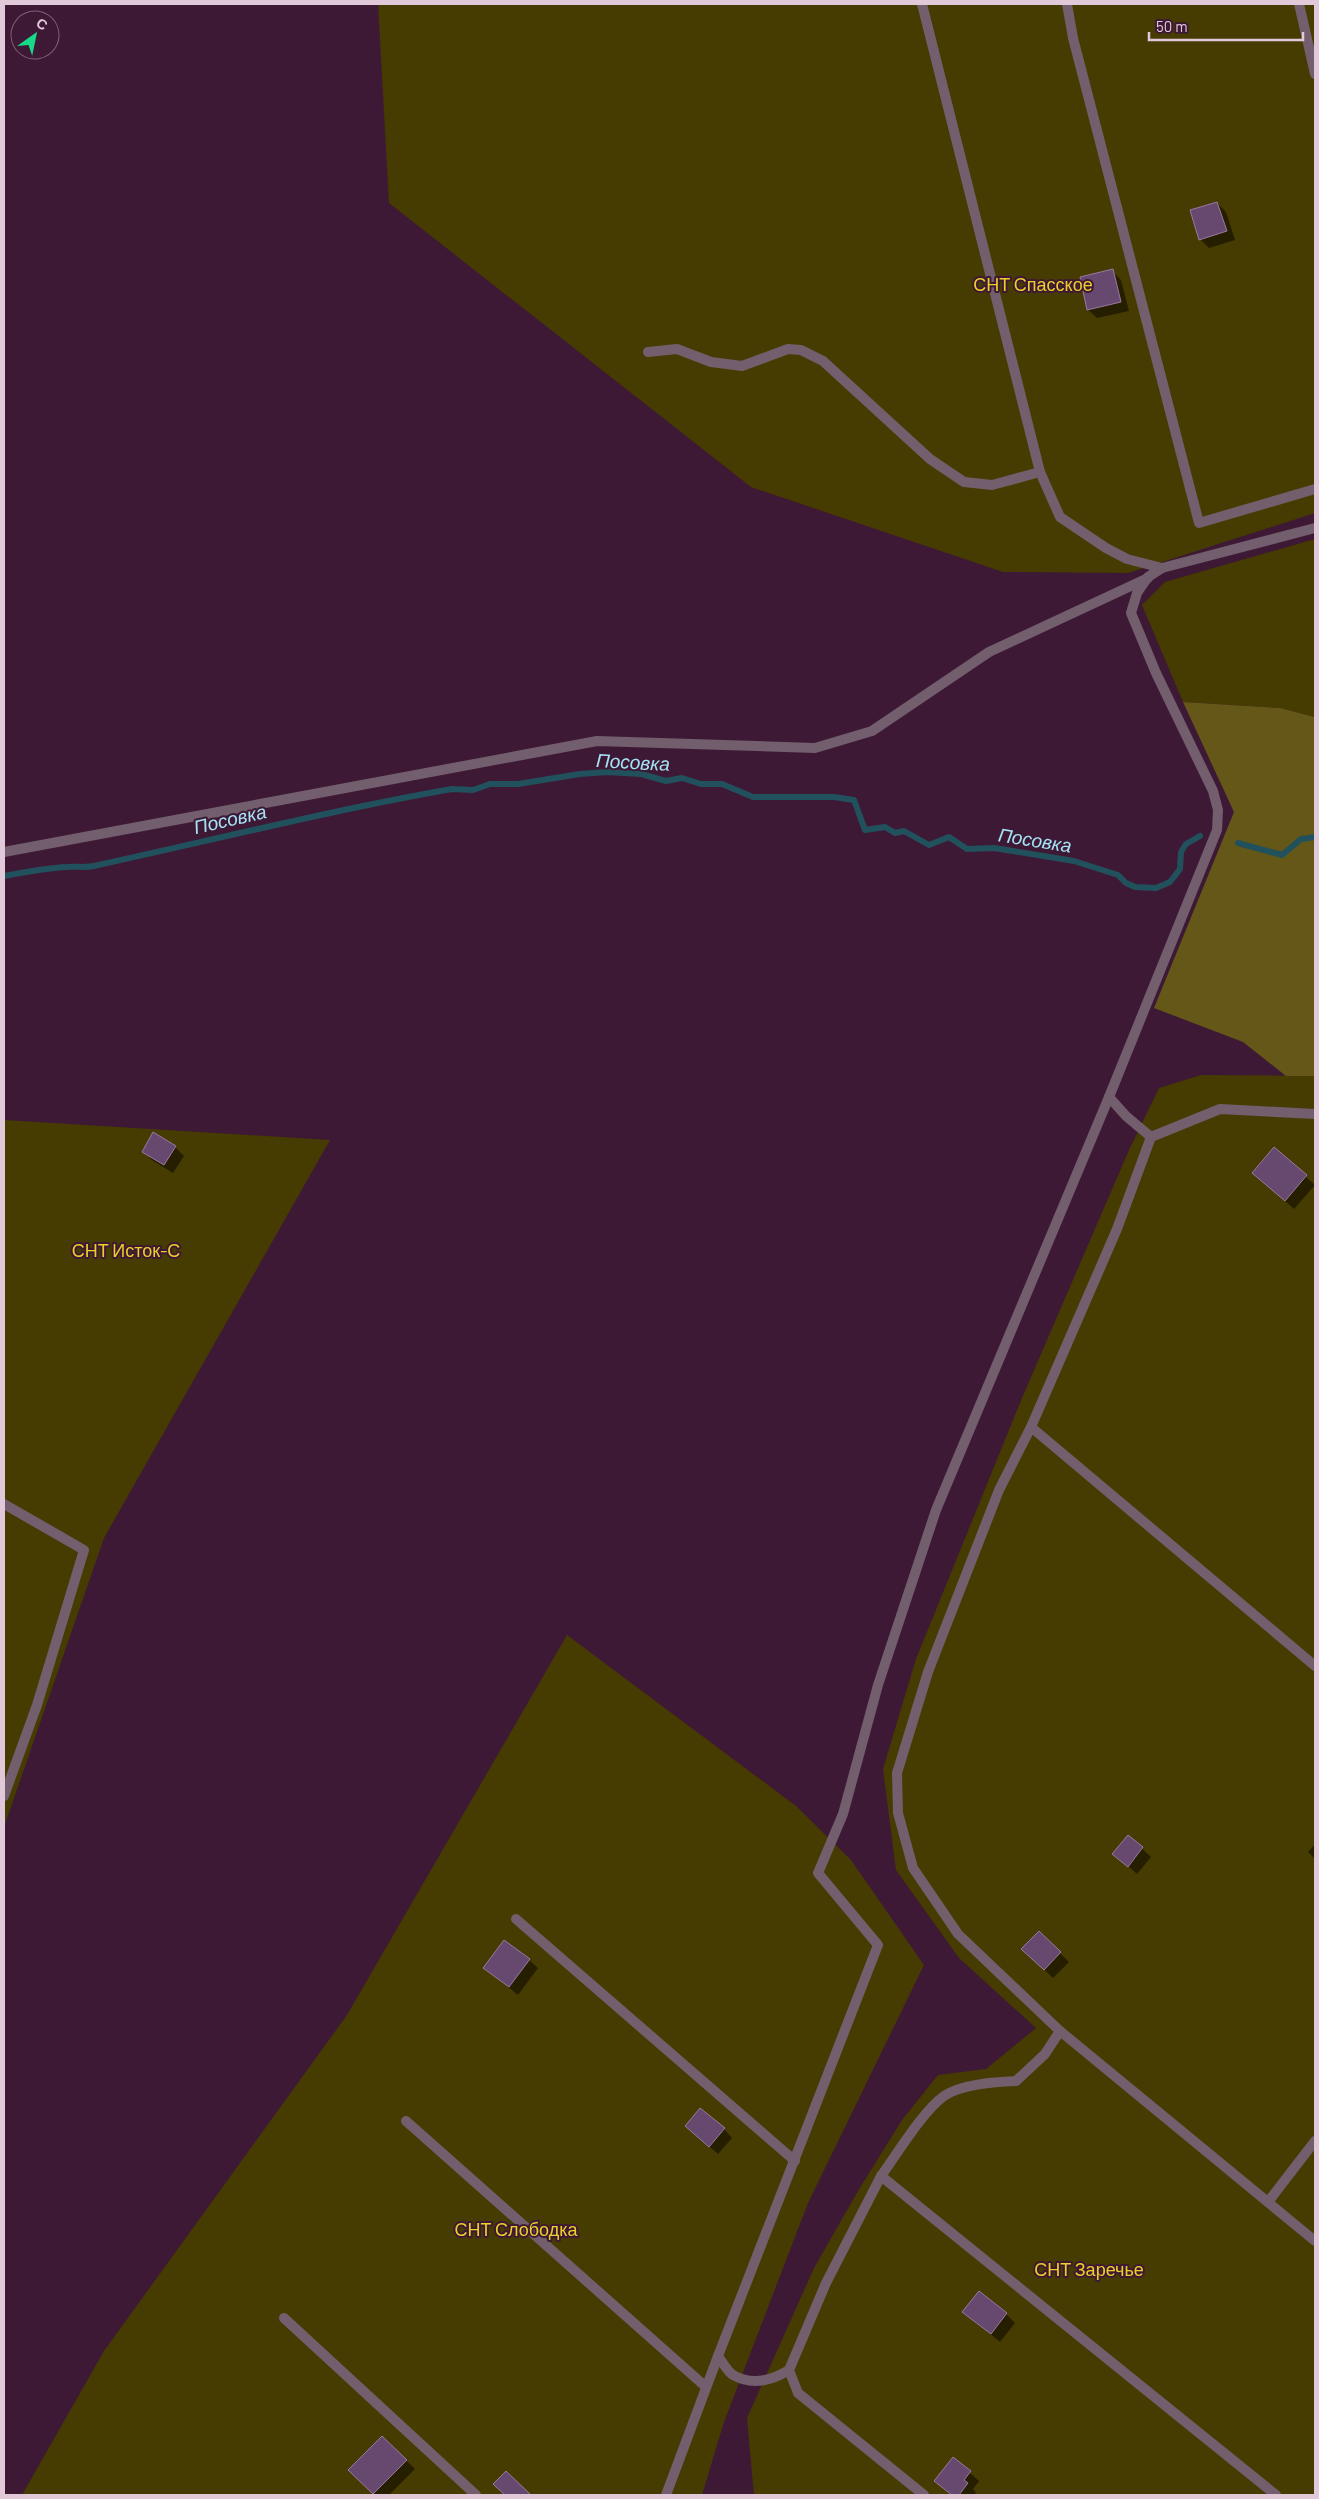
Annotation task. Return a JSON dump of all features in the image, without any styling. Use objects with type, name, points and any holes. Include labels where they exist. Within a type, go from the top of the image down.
[{"type":"street","points":[[922,4],[1040,472],[1060,517],[1126,559],[1162,568]]},
{"type":"street","points":[[1067,4],[1073,38],[1199,523],[1315,489]]},
{"type":"street","points":[[1299,4],[1315,74]]},
{"type":"street","points":[[648,352],[677,349],[711,362],[742,366],[788,348],[802,350],[823,361],[930,460],[964,482],[992,485],[1040,472]]},
{"type":"street","points":[[4,852],[596,740],[815,748],[872,732],[989,652],[1148,577],[1162,568],[1315,528]]},
{"type":"street","points":[[666,2495],[706,2387],[878,1945],[818,1873],[843,1814],[878,1685],[936,1510],[1109,1097],[1216,830],[1218,810],[1213,791],[1156,672],[1131,613],[1137,593],[1148,577]]},
{"type":"street","points":[[1109,1097],[1126,1116],[1151,1137]]},
{"type":"street","points":[[1315,1114],[1220,1109],[1151,1137],[1116,1229],[1031,1427],[999,1490],[928,1672],[897,1773],[898,1813],[913,1868],[958,1934],[1060,2031],[1315,2241]]},
{"type":"street","points":[[1031,1427],[1315,1666]]},
{"type":"street","points":[[4,1504],[84,1550],[37,1705],[4,1796]]},
{"type":"street","points":[[516,1919],[795,2161]]},
{"type":"street","points":[[718,2356],[731,2374],[756,2383],[778,2377],[789,2370],[826,2283],[881,2176],[918,2124],[945,2096],[981,2083],[1016,2081],[1045,2054],[1060,2031]]},
{"type":"street","points":[[406,2121],[706,2387]]},
{"type":"street","points":[[1268,2202],[1315,2140]]},
{"type":"street","points":[[881,2176],[1276,2495]]},
{"type":"street","points":[[284,2318],[476,2495]]},
{"type":"street","points":[[789,2370],[798,2392],[924,2495]]},
{"type":"green space","name":"СНТ Спасское","points":[[378,4],[1315,4],[1315,513],[1128,573],[1003,572],[751,487],[389,203]]},
{"type":"green space","points":[[1315,539],[1315,717],[1280,708],[1183,702],[1142,605],[1165,582]]},
{"type":"green space","name":"СНТ Заречье","points":[[1201,1075],[1315,1076],[1315,2495],[754,2495],[747,2418],[814,2268],[858,2191],[902,2120],[938,2075],[986,2069],[1036,2028],[959,1958],[896,1870],[883,1769],[916,1659],[1022,1398],[1129,1150],[1159,1088]]},
{"type":"green space","name":"СНТ Исток-С","points":[[4,1120],[330,1140],[104,1538],[4,1827]]},
{"type":"green space","name":"СНТ Слободка","points":[[567,1635],[796,1806],[851,1860],[924,1965],[808,2203],[724,2422],[702,2495],[22,2495],[104,2351],[347,2015]]},
{"type":"shaded area","points":[[1183,702],[1280,708],[1315,717],[1315,1076],[1286,1076],[1243,1042],[1154,1008],[1234,812]]},
{"type":"building","points":[[1217,202],[1227,231],[1199,240],[1190,210]]},
{"type":"building","points":[[1113,269],[1121,302],[1087,310],[1080,277]]},
{"type":"building","points":[[153,1132],[176,1146],[164,1165],[142,1152]]},
{"type":"building","points":[[1274,1147],[1307,1175],[1285,1201],[1252,1173]]},
{"type":"building","points":[[1128,1835],[1143,1847],[1128,1867],[1112,1854]]},
{"type":"building","points":[[1039,1931],[1061,1952],[1044,1970],[1021,1949]]},
{"type":"building","points":[[504,1940],[530,1959],[509,1987],[483,1968]]},
{"type":"building","points":[[700,2108],[725,2128],[709,2147],[685,2126]]},
{"type":"building","points":[[979,2291],[1007,2313],[991,2334],[962,2312]]},
{"type":"building","points":[[382,2436],[407,2460],[373,2494],[348,2470]]},
{"type":"building","points":[[953,2457],[971,2471],[964,2480],[968,2483],[959,2495],[952,2495],[934,2481]]},
{"type":"building","points":[[506,2471],[531,2495],[505,2495],[493,2484]]},
{"type":"waterway","name":"Посовка","points":[[4,876],[51,868],[94,866],[317,816],[452,789],[473,790],[490,784],[518,784],[580,774],[607,772],[641,774],[666,781],[682,778],[701,784],[722,784],[753,797],[834,797],[854,800],[865,830],[885,827],[895,833],[904,831],[929,845],[949,837],[967,849],[994,848],[1074,861],[1118,875],[1126,883],[1135,887],[1156,888],[1170,882],[1180,869],[1181,852],[1186,844],[1200,836]]},
{"type":"waterway","name":"Посовка","points":[[1238,843],[1282,855],[1301,839],[1315,837]]}]
